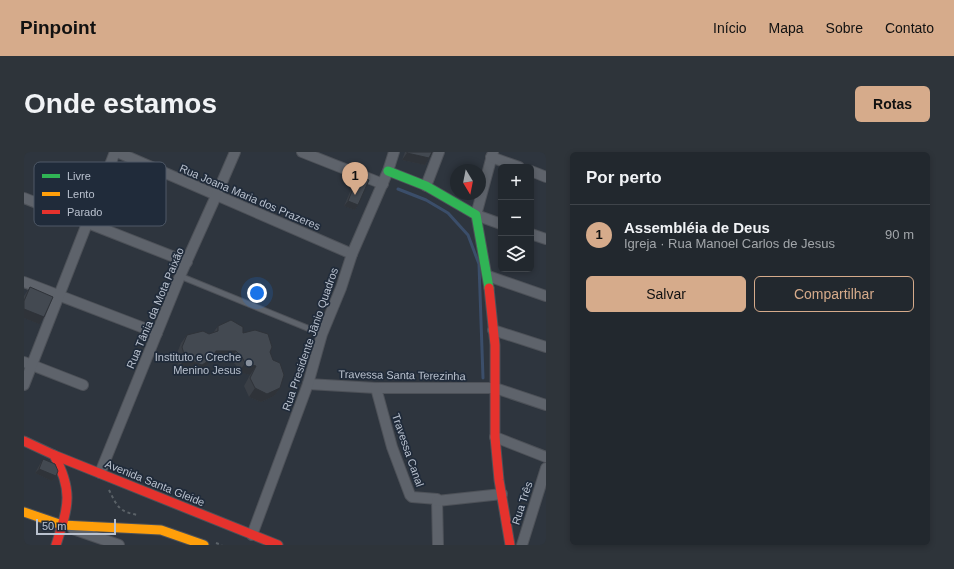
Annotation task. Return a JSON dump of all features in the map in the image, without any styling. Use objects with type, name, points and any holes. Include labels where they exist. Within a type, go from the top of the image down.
[{"type":"street","name":"Rua Joana Maria dos Prazeres","points":[[116,152],[139,162]]},
{"type":"street","points":[[112,162],[116,152]]},
{"type":"street","name":"Rua Tânia da Mota Paixão","points":[[100,473],[180,276],[235,152]]},
{"type":"street","points":[[302,152],[317,155],[383,184]]},
{"type":"street","name":"Rua Presidente Jânio Quadros","points":[[252,535],[308,384],[322,334],[341,288],[352,254],[383,184],[394,152]]},
{"type":"street","points":[[426,186],[439,152]]},
{"type":"street","points":[[510,545],[495,437],[495,346],[492,309],[488,276],[476,215],[492,155],[512,164]]},
{"type":"street","points":[[388,171],[426,186],[476,215],[498,223]]},
{"type":"street","points":[[534,172],[546,176]]},
{"type":"street","name":"Rua Joana Maria dos Prazeres","points":[[166,174],[352,254]]},
{"type":"street","points":[[24,198],[34,202]]},
{"type":"street","points":[[24,385],[28,363],[59,296],[86,226]]},
{"type":"street","points":[[95,226],[187,262]]},
{"type":"street","points":[[534,235],[546,239]]},
{"type":"street","points":[[488,276],[546,296]]},
{"type":"street","points":[[24,282],[157,333]]},
{"type":"street","points":[[493,330],[546,347]]},
{"type":"street","points":[[28,363],[83,385]]},
{"type":"street","name":"Travessa Santa Terezinha","points":[[308,384],[376,388],[495,388],[546,405]]},
{"type":"street","name":"Travessa Canal","points":[[376,388],[392,447],[410,495],[413,497],[436,498],[437,502]]},
{"type":"street","points":[[495,437],[546,457]]},
{"type":"street","name":"Avenida Santa Gleide","points":[[24,441],[54,455],[278,545]]},
{"type":"street","points":[[54,455],[64,475],[68,492],[68,504],[56,545]]},
{"type":"street","name":"Rua Três","points":[[522,545],[546,468]]},
{"type":"street","points":[[438,545],[437,502],[502,494]]},
{"type":"street","points":[[24,512],[119,545]]},
{"type":"street","points":[[62,525],[161,530],[204,545]]},
{"type":"lane","points":[[180,276],[322,334]]},
{"type":"building","points":[[407,152],[432,152],[429,158]]},
{"type":"building","points":[[358,176],[369,180],[358,205],[348,201]]},
{"type":"building","points":[[30,287],[53,297],[44,317],[24,309],[24,301]]},
{"type":"building","name":"Instituto e Creche Menino Jesus","points":[[231,320],[243,327],[243,333],[255,330],[268,334],[272,347],[270,352],[273,360],[280,363],[284,375],[280,388],[267,394],[255,388],[250,378],[256,366],[245,363],[236,351],[216,351],[211,359],[202,365],[185,358],[182,347],[187,335],[203,331],[209,334],[218,331],[218,326]]},
{"type":"building","points":[[43,459],[55,464],[58,471],[56,476],[39,469]]},
{"type":"waterway","points":[[398,189],[426,200],[448,213],[468,235],[479,264],[483,378]]},
{"type":"traffic: fast","points":[[388,171],[426,186],[476,215],[489,288]]},
{"type":"traffic: slow","points":[[24,512],[62,525],[161,530],[204,545]]},
{"type":"traffic: jam","points":[[489,288],[495,345],[495,437],[499,480],[510,545]]},
{"type":"traffic: jam","points":[[24,441],[54,455],[278,545]]},
{"type":"traffic: jam","points":[[54,455],[67,490],[66,510],[56,545]]},
{"type":"place","name":"Assembléia de Deus","points":[[355,195]]},
{"type":"place","name":"Instituto e Creche Menino Jesus","points":[[249,363]]}]
